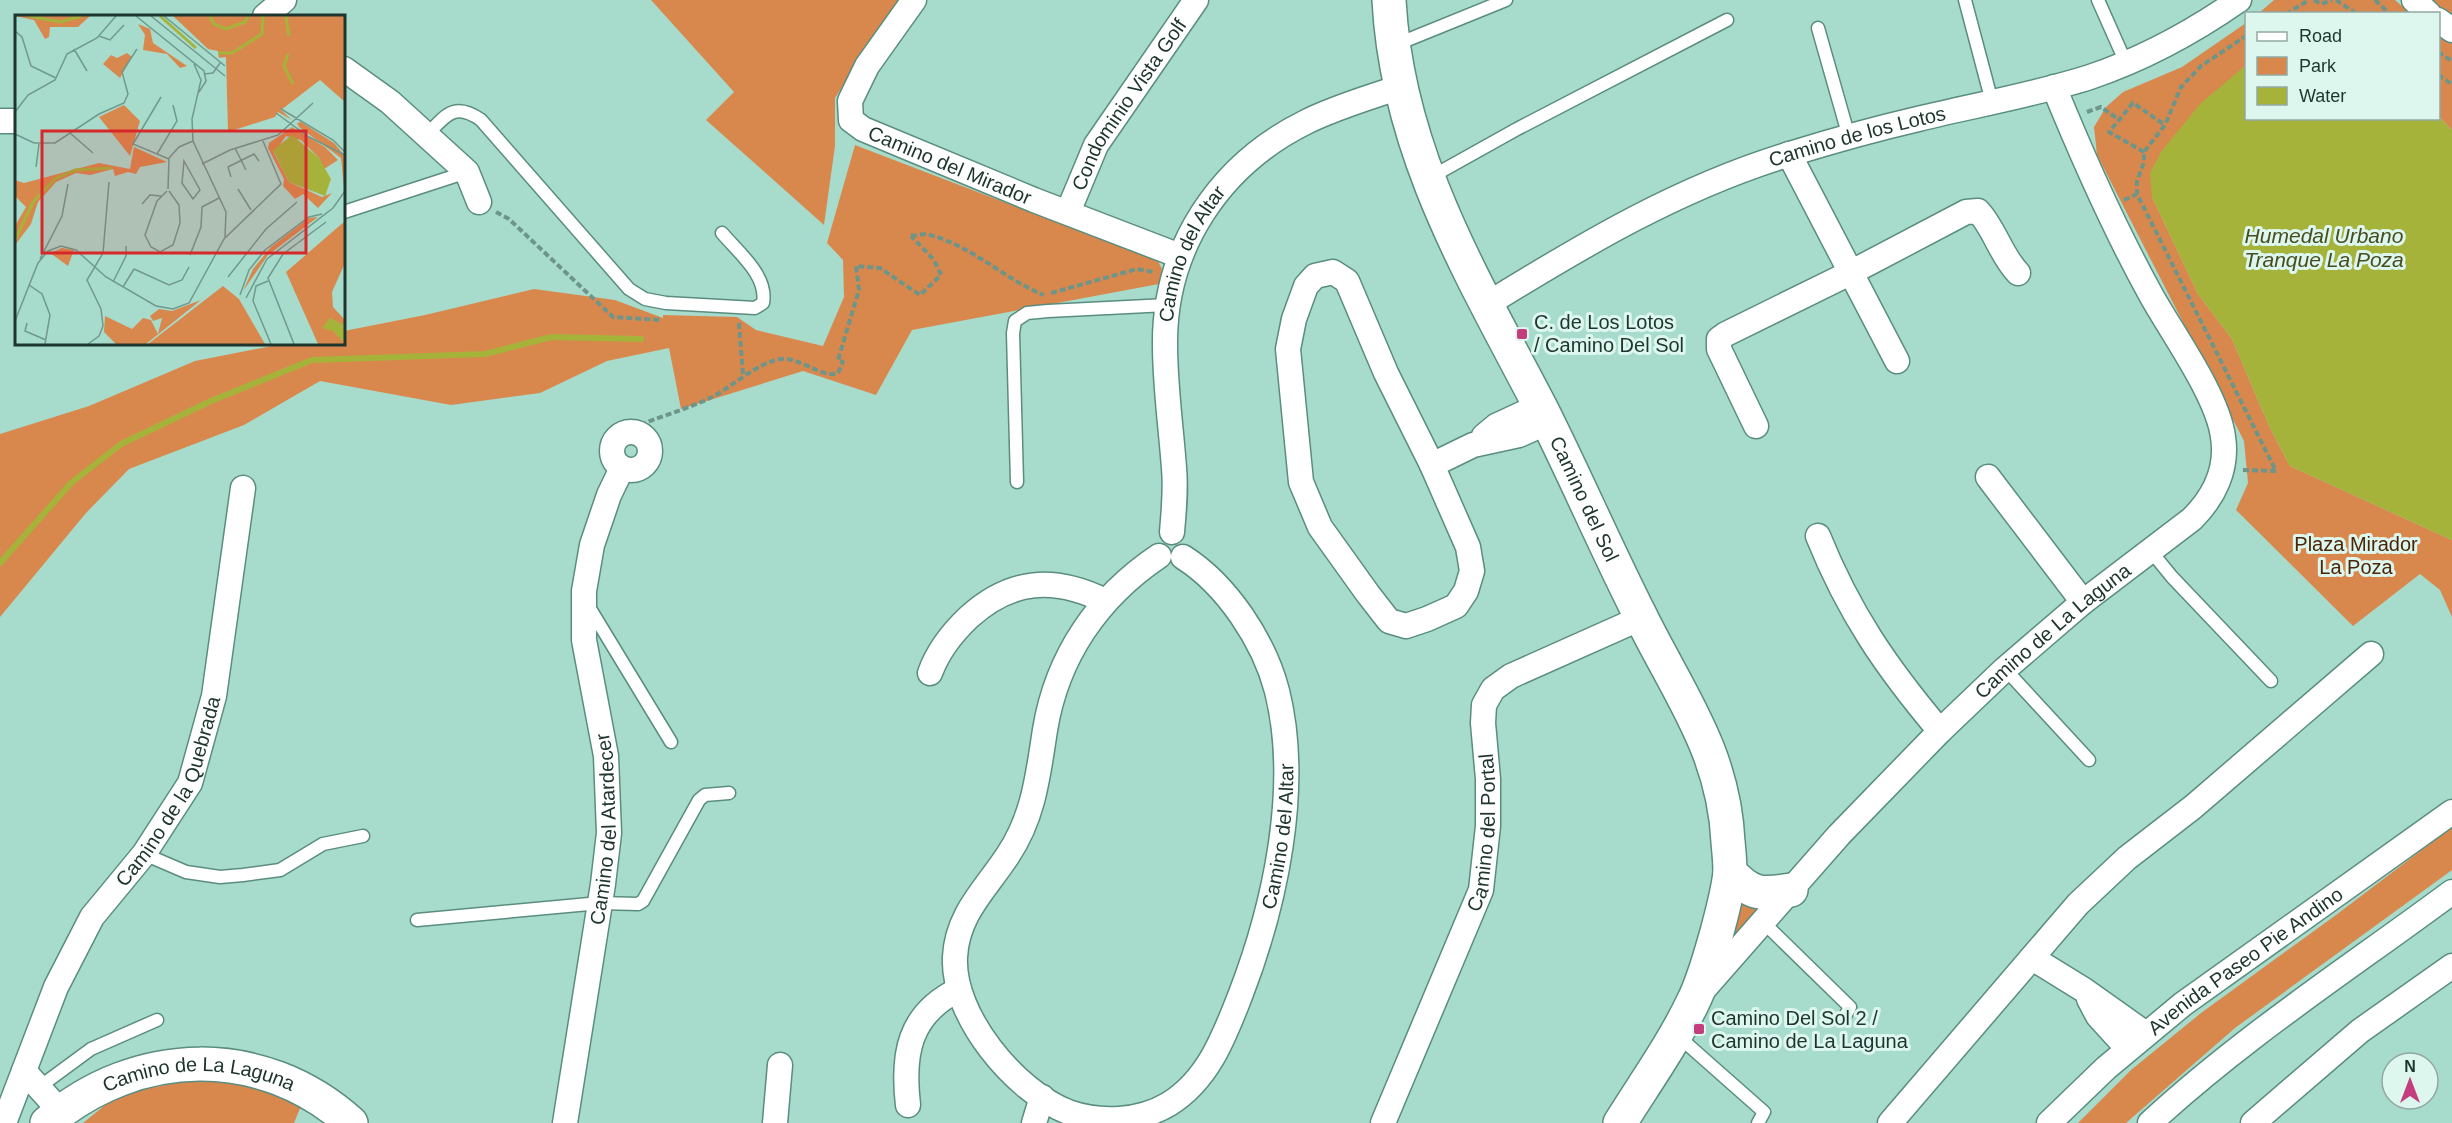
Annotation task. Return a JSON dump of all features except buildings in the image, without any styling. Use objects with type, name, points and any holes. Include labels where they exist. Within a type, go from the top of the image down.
[{"type":"street","name":"Camino del Mirador","points":[[914,0],[867,66],[850,101],[851,120],[863,129],[1068,212],[1177,262]]},
{"type":"street","name":"Condominio Vista Golf","points":[[1068,212],[1096,145],[1196,0]]},
{"type":"street","name":"Camino del Sol","points":[[1389,0],[1393,46],[1400,87],[1427,179],[1444,220],[1544,414],[1641,618],[1697,720],[1709,748],[1724,802],[1730,872],[1708,963],[1693,1002]]},
{"type":"street","name":"Camino de los Lotos","points":[[1486,305],[1635,217],[1702,185],[1790,154],[1849,137],[2054,87],[2126,63],[2193,30],[2239,0]]},
{"type":"street","points":[[2414,0],[2427,12]]},
{"type":"street","points":[[2440,21],[2452,30]]},
{"type":"street","points":[[345,70],[390,102],[467,171],[479,202]]},
{"type":"street","name":"Camino del Altar","points":[[1173,532],[1174,469],[1164,345],[1167,305],[1177,262],[1208,206],[1224,185],[1258,153],[1292,129],[1319,116],[1400,87]]},
{"type":"street","name":"Camino de La Laguna","points":[[1620,1123],[1693,1002],[1876,796],[2005,669],[2083,602],[2202,509],[2214,490],[2222,470],[2224,454],[2220,421],[2206,390],[2150,293],[2054,87]]},
{"type":"street","points":[[1790,154],[1897,361]]},
{"type":"street","points":[[1756,426],[1719,349],[1719,339],[1966,212],[1978,211],[1985,218],[2006,260],[2018,273]]},
{"type":"street","points":[[1334,272],[1347,281],[1386,374],[1432,465],[1468,547],[1472,571],[1466,591],[1456,606],[1406,626],[1389,621],[1368,594],[1320,526],[1301,482],[1288,349],[1294,320],[1306,286],[1316,276],[1334,272]]},
{"type":"street","points":[[1432,465],[1473,445],[1519,435],[1544,414]]},
{"type":"street","name":"Camino del Atardecer","points":[[565,1123],[609,833],[609,782],[603,730],[585,648],[583,598],[592,544],[609,495],[622,468],[612,456],[613,444],[616,439],[626,433],[638,434]]},
{"type":"street","points":[[1988,477],[2083,602]]},
{"type":"street","name":"Camino de la Quebrada","points":[[4,1123],[31,1080],[56,987],[92,917],[144,854],[190,783],[214,696],[243,488]]},
{"type":"street","points":[[1173,532],[1185,539],[1187,548],[1183,557],[1174,562],[1163,560],[1157,551],[1158,539],[1162,535],[1173,532]]},
{"type":"street","points":[[1818,536],[1843,594],[1864,631],[1895,676],[1940,731]]},
{"type":"street","name":"Camino del Altar","points":[[1159,556],[1134,574],[1105,601],[1074,644],[1054,689],[1048,711],[1035,793],[1025,824],[1006,859],[974,900],[961,926],[955,957],[958,990],[981,1034],[995,1053],[1042,1097],[1066,1111],[1097,1119],[1160,1117],[1204,1071],[1214,1057],[1229,1025],[1255,954],[1268,912],[1280,848],[1285,785],[1280,706],[1269,667],[1248,628],[1226,596],[1202,570],[1183,557]]},
{"type":"street","points":[[930,673],[939,652],[959,626],[974,612],[1004,593],[1017,588],[1045,584],[1072,588],[1105,601]]},
{"type":"street","name":"Camino del Portal","points":[[1383,1123],[1481,890],[1488,826],[1484,705],[1493,689],[1511,676],[1641,618]]},
{"type":"street","points":[[1890,1123],[2078,904],[2127,858],[2193,807],[2372,654]]},
{"type":"street","name":"Avenida Paseo Pie Andino","points":[[2049,1123],[2137,1041],[2183,1004],[2452,812]]},
{"type":"street","points":[[1730,872],[1744,887],[1768,894],[1791,890]]},
{"type":"street","points":[[2150,1123],[2178,1097],[2268,1026],[2452,892]]},
{"type":"street","points":[[2032,958],[2084,990],[2137,1041]]},
{"type":"street","points":[[2253,1123],[2360,1030],[2452,966]]},
{"type":"street","points":[[908,1104],[906,1066],[914,1032],[932,1006],[958,990]]},
{"type":"street","name":"Camino de La Laguna","points":[[54,1117],[90,1093],[133,1073],[157,1067],[202,1064],[226,1065],[273,1076],[318,1097],[351,1123]]},
{"type":"street","points":[[775,1123],[780,1065]]},
{"type":"street","points":[[31,1080],[54,1117]]},
{"type":"street","points":[[1034,1123],[1042,1097]]},
{"type":"lane","points":[[1393,46],[1506,0]]},
{"type":"lane","points":[[1965,0],[1992,102]]},
{"type":"lane","points":[[2098,0],[2126,63]]},
{"type":"lane","points":[[1427,179],[1517,129],[1727,20]]},
{"type":"lane","points":[[1818,28],[1849,137]]},
{"type":"lane","points":[[427,135],[447,113],[459,111],[472,114],[481,120],[629,289],[645,299],[666,303],[755,308],[763,303],[765,294],[763,282],[722,233]]},
{"type":"lane","points":[[345,212],[467,171]]},
{"type":"lane","points":[[1017,482],[1013,333],[1015,321],[1027,313],[1167,305]]},
{"type":"lane","points":[[2150,550],[2172,578],[2271,681]]},
{"type":"lane","points":[[583,598],[671,742]]},
{"type":"lane","points":[[2005,669],[2090,760]]},
{"type":"lane","points":[[417,920],[600,903],[638,904],[643,901],[699,800],[705,795],[729,793]]},
{"type":"lane","points":[[144,854],[186,872],[220,877],[280,870],[323,843],[363,836]]},
{"type":"lane","points":[[1764,923],[1850,1007],[1845,1018]]},
{"type":"lane","points":[[31,1080],[91,1048],[158,1020]]},
{"type":"lane","points":[[1675,1033],[1764,1112],[1758,1123]]},
{"type":"path","points":[[2289,12],[2309,0]]},
{"type":"path","points":[[2314,0],[2321,4],[2334,0],[2354,12]]},
{"type":"path","points":[[2375,0],[2387,12]]},
{"type":"path","points":[[2222,470],[2276,471],[2137,194],[2137,181],[2144,162],[2144,152],[2165,125],[2181,87],[2201,66],[2245,37]]},
{"type":"path","points":[[2440,55],[2452,61]]},
{"type":"path","points":[[2144,152],[2109,132],[2118,119],[2133,103],[2165,125]]},
{"type":"path","points":[[2067,119],[2101,107],[2118,119]]},
{"type":"path","points":[[479,202],[509,219],[613,317],[648,320]]},
{"type":"path","points":[[638,434],[642,424],[713,397],[743,376],[780,359],[810,365],[817,371],[832,375],[838,373],[843,362],[838,360],[859,290],[856,266],[880,268],[920,295],[941,275],[934,260],[911,236],[927,234],[965,250],[1023,287],[1044,295],[1137,269],[1156,273],[1177,262]]},
{"type":"path","points":[[739,323],[743,376]]},
{"type":"green space","points":[[651,0],[898,0],[835,98],[835,146],[824,225],[706,120],[734,92]]},
{"type":"green space","points":[[2274,0],[2395,0],[2409,12],[2260,12]]},
{"type":"green space","points":[[2431,0],[2452,0],[2452,16],[2433,2]]},
{"type":"green space","name":"Plaza Mirador La Poza","points":[[2245,24],[2245,66],[2231,80],[2152,197],[2198,294],[2232,339],[2269,426],[2290,466],[2452,540],[2452,617],[2440,590],[2420,574],[2353,626],[2236,510],[2248,483],[2244,441],[2097,155],[2094,127],[2106,107],[2123,92],[2182,67]]},
{"type":"green space","points":[[2440,35],[2452,44],[2452,130],[2440,118]]},
{"type":"green space","points":[[855,145],[1158,261],[1162,269],[1159,284],[912,330],[876,395],[803,371],[681,409],[669,348],[607,361],[540,393],[451,405],[320,381],[244,425],[129,469],[86,513],[0,617],[0,434],[89,406],[195,361],[277,345],[345,345],[345,331],[425,315],[534,289],[615,300],[663,318],[663,315],[737,317],[756,330],[823,346],[844,297],[843,260],[827,243]]},
{"type":"green space","points":[[2452,827],[2452,870],[2235,1028],[2126,1123],[2078,1123],[2131,1070],[2201,1013]]},
{"type":"green space","points":[[1737,899],[1758,903],[1759,910],[1731,945]]},
{"type":"green space","points":[[233,1078],[303,1101],[294,1123],[83,1123],[120,1093],[188,1081]]},
{"type":"water","name":"Humedal Urbano Tranque La Poza","points":[[2245,66],[2245,120],[2440,120],[2440,118],[2452,130],[2452,540],[2290,466],[2269,426],[2232,339],[2198,294],[2152,197],[2150,173],[2161,152],[2200,104]]},
{"type":"waterway","points":[[0,563],[71,483],[121,444],[211,401],[312,360],[485,354],[551,337],[641,339]]},
{"type":"place","name":"C. de Los Lotos / Camino Del Sol","points":[[1522,334]]},
{"type":"place","name":"Camino Del Sol 2 / Camino de La Laguna","points":[[1699,1029]]}]
